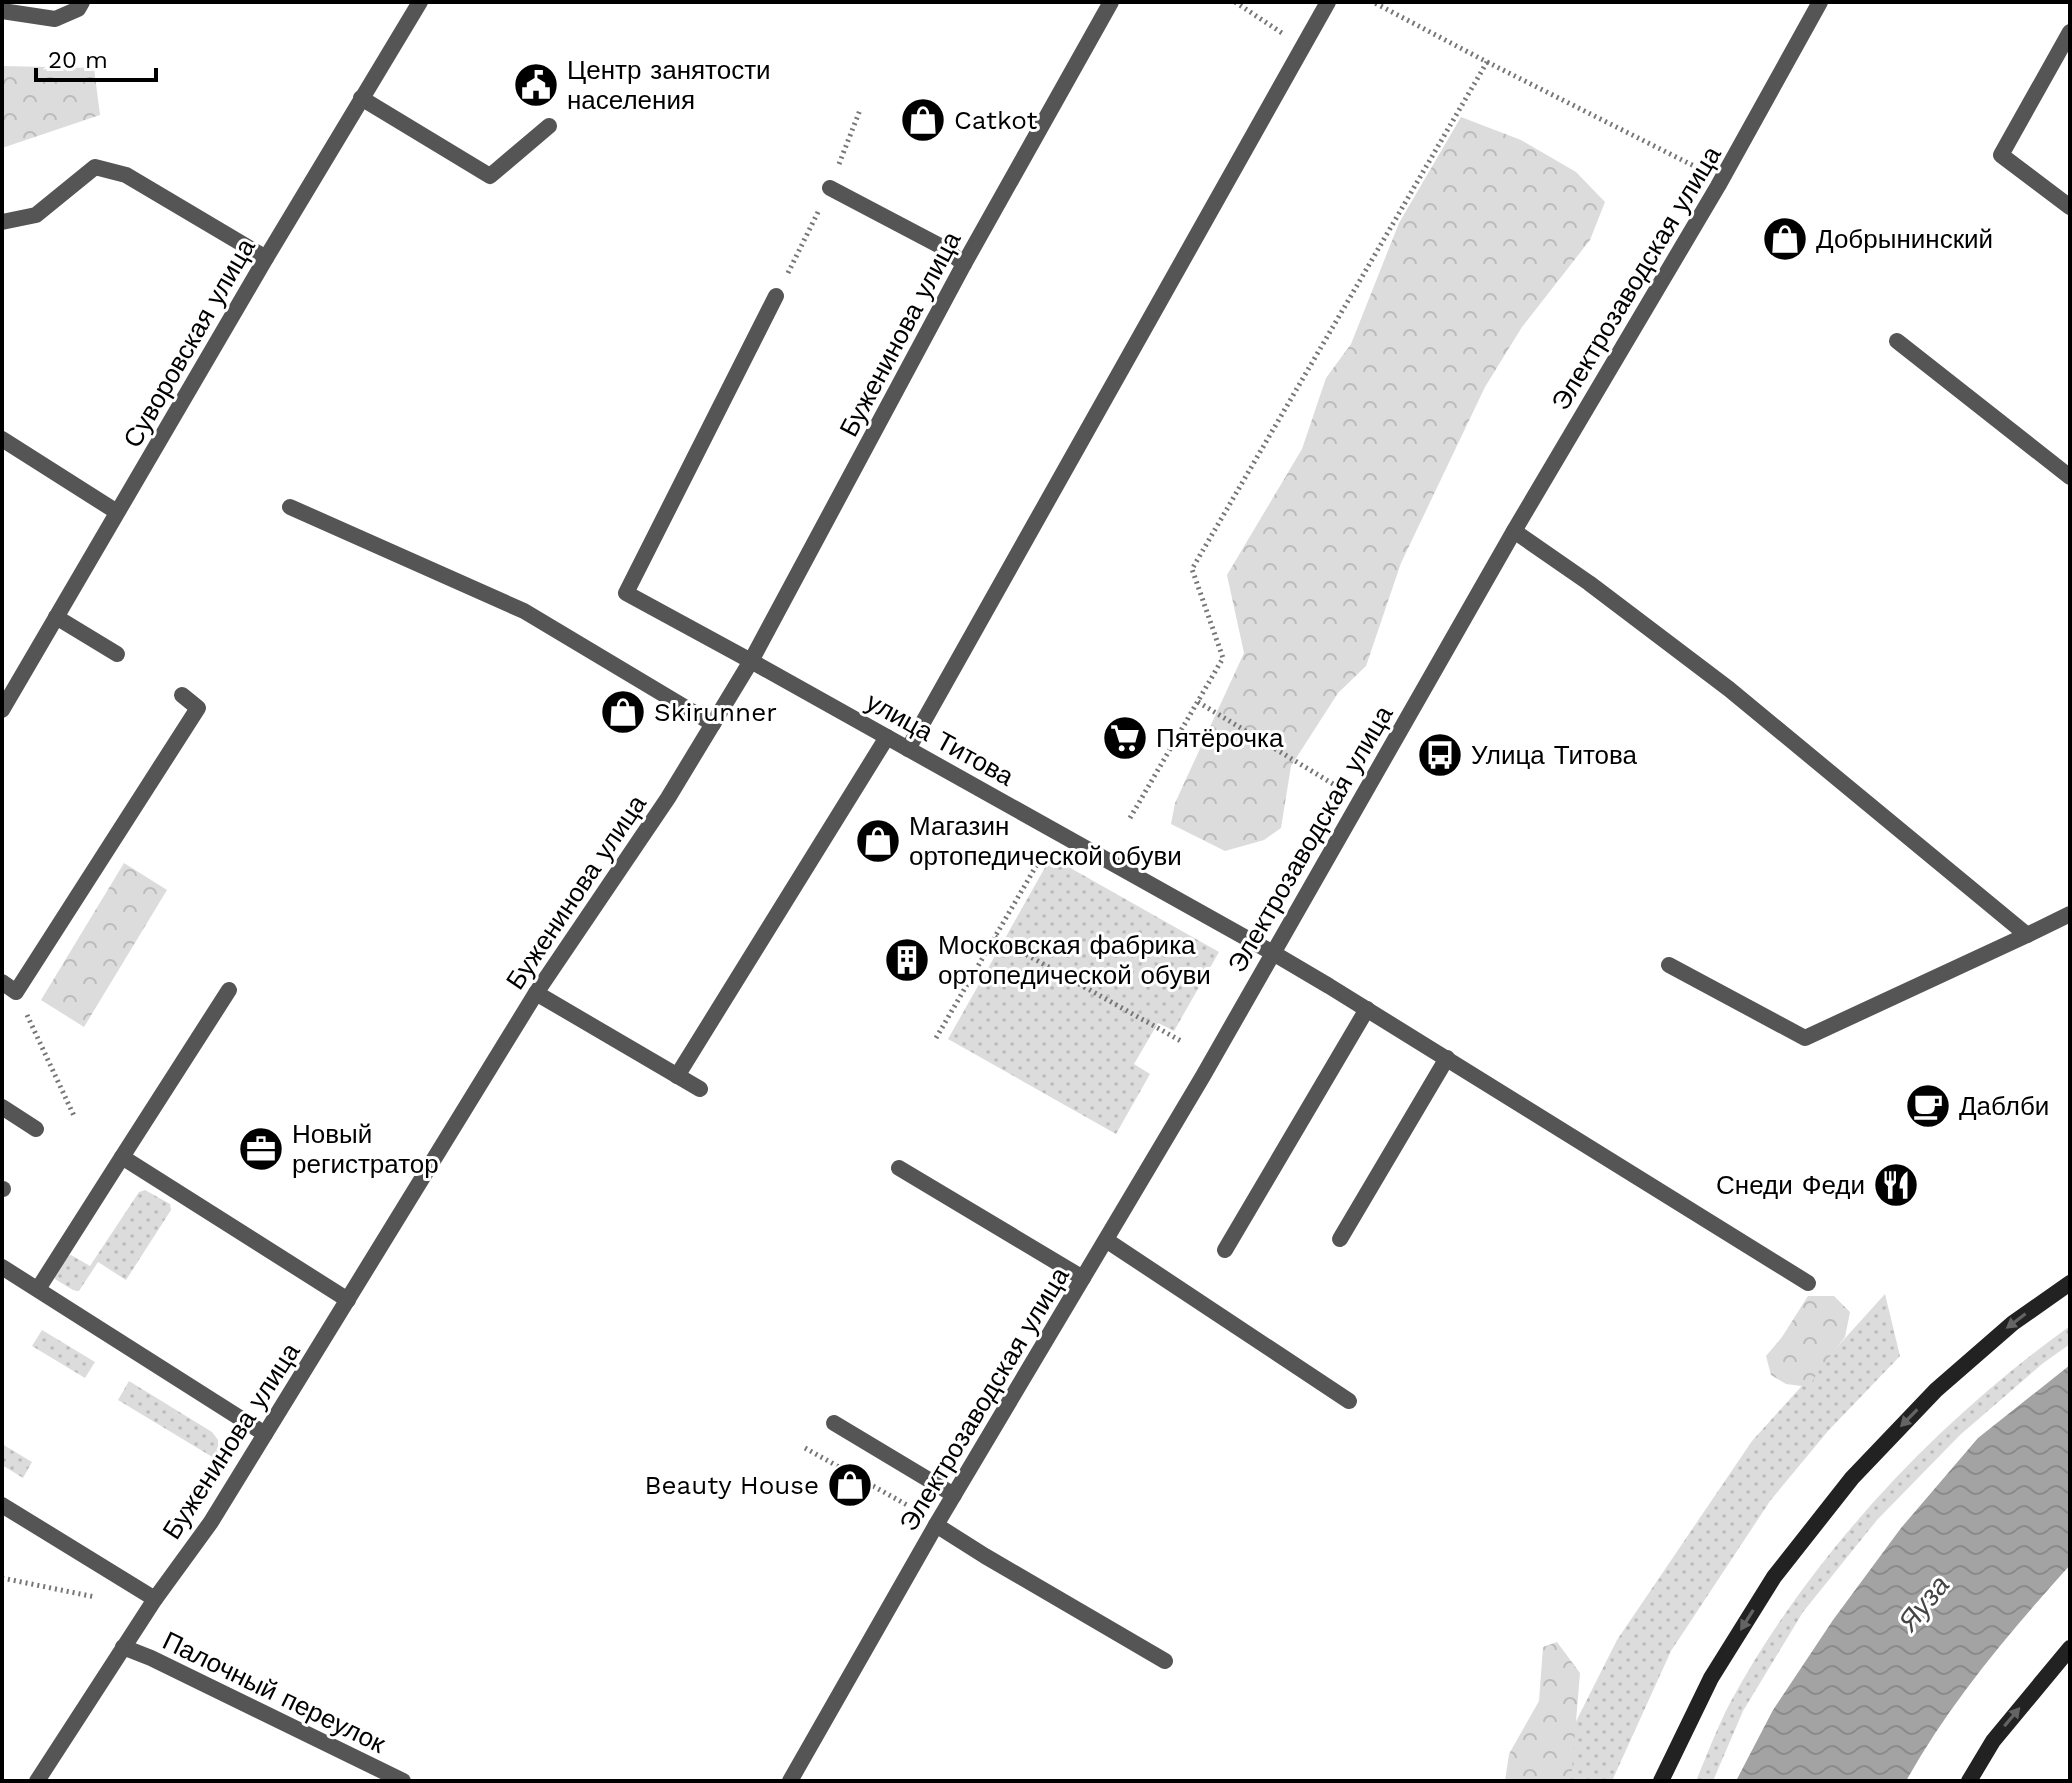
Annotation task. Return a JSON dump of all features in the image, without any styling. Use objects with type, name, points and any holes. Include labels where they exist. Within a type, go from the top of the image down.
[{"type":"main road","points":[[1661,1781],[1711,1678],[1774,1577],[1852,1478],[1936,1390],[2013,1323],[2070,1283]]},
{"type":"main road","points":[[1969,1781],[1993,1741],[2070,1648]]},
{"type":"street","points":[[2,11],[55,19],[78,9],[82,2]]},
{"type":"street","name":"Суворовская улица","points":[[2,710],[266,258],[420,2]]},
{"type":"street","name":"Буженинова улица","points":[[37,1781],[155,1599],[211,1522],[536,993],[668,798],[713,724],[751,661],[964,264],[1111,2]]},
{"type":"street","points":[[908,749],[1328,2]]},
{"type":"street","name":"Электрозаводская улица","points":[[790,1781],[936,1525],[1203,1076],[1514,531],[1731,165],[1820,2]]},
{"type":"street","points":[[2070,32],[2001,155],[2070,207]]},
{"type":"street","points":[[361,98],[490,176],[549,126]]},
{"type":"street","points":[[2,222],[36,215],[95,167],[126,175],[266,258]]},
{"type":"street","points":[[830,188],[944,248],[964,264]]},
{"type":"street","name":"улица Титова","points":[[776,296],[626,593],[1273,953],[1808,1283]]},
{"type":"street","points":[[1897,341],[2070,477]]},
{"type":"street","points":[[2,439],[117,512]]},
{"type":"street","points":[[290,507],[524,611],[713,724]]},
{"type":"street","points":[[1514,531],[1589,583],[1729,689],[2027,935]]},
{"type":"street","points":[[56,617],[117,654]]},
{"type":"street","points":[[9,987],[198,708],[182,695]]},
{"type":"street","points":[[677,1076],[887,737]]},
{"type":"street","points":[[1669,965],[1805,1038],[2070,914]]},
{"type":"street","points":[[38,1289],[229,990]]},
{"type":"street","points":[[536,993],[700,1089]]},
{"type":"street","points":[[1225,1250],[1367,1009]]},
{"type":"street","points":[[1340,1239],[1447,1058]]},
{"type":"street","points":[[2,1107],[36,1129]]},
{"type":"street","points":[[122,1157],[348,1300]]},
{"type":"street","points":[[899,1168],[1083,1278]]},
{"type":"street","points":[[1106,1240],[1349,1401]]},
{"type":"street","points":[[2,1267],[265,1434]]},
{"type":"street","points":[[834,1423],[954,1495]]},
{"type":"street","name":"Палочный переулок","points":[[2,1505],[155,1599]]},
{"type":"street","points":[[936,1525],[1165,1661]]},
{"type":"street","name":"Палочный переулок","points":[[123,1647],[403,1781]]},
{"type":"path","points":[[1235,2],[1302,47]]},
{"type":"path","points":[[1373,2],[1696,167]]},
{"type":"path","points":[[1130,818],[1223,658],[1192,569],[1487,62]]},
{"type":"path","points":[[776,296],[830,188],[860,110]]},
{"type":"path","points":[[1198,702],[1339,787]]},
{"type":"path","points":[[936,1038],[1056,831]]},
{"type":"path","points":[[995,937],[1181,1041]]},
{"type":"path","points":[[9,987],[75,1118]]},
{"type":"path","points":[[805,1448],[907,1505]]},
{"type":"path","points":[[2,1578],[95,1597]]},
{"type":"green space","points":[[2,66],[94,68],[100,115],[2,148]]},
{"type":"green space","points":[[1461,117],[1521,140],[1576,172],[1605,202],[1590,240],[1522,327],[1485,387],[1401,563],[1366,666],[1338,693],[1291,766],[1281,828],[1264,840],[1225,851],[1171,824],[1175,803],[1244,653],[1227,575],[1302,449],[1326,378],[1351,344],[1399,223]]},
{"type":"green space","points":[[1051,857],[1219,952],[1174,1031],[1158,1023],[1134,1064],[1150,1074],[1116,1134],[948,1039]]},
{"type":"green space","points":[[124,863],[167,890],[84,1027],[41,1000]]},
{"type":"green space","points":[[145,1190],[170,1204],[171,1210],[126,1280],[98,1262],[79,1291],[55,1279],[54,1273],[65,1256],[71,1255],[90,1266],[139,1192]]},
{"type":"green space","points":[[1885,1294],[1900,1356],[1828,1431],[1770,1501],[1671,1651],[1612,1781],[1546,1781],[1617,1640],[1752,1441]]},
{"type":"green space","points":[[1808,1296],[1834,1296],[1850,1312],[1845,1337],[1809,1387],[1786,1384],[1771,1375],[1766,1356]]},
{"type":"green space","points":[[2070,1326],[2070,1344],[2042,1364],[1960,1435],[1877,1520],[1803,1612],[1743,1711],[1713,1781],[1696,1781],[1725,1712],[1762,1649],[1837,1545],[1924,1449],[1971,1405]]},
{"type":"green space","points":[[42,1330],[95,1362],[85,1378],[32,1346]]},
{"type":"green space","points":[[129,1381],[212,1432],[218,1440],[214,1458],[118,1400]]},
{"type":"green space","points":[[2,1444],[32,1462],[23,1478],[2,1465]]},
{"type":"green space","points":[[1557,1642],[1580,1673],[1571,1781],[1505,1781],[1509,1754],[1539,1701],[1543,1647]]},
{"type":"water","name":"Яуза","points":[[2070,1365],[2070,1565],[1982,1668],[1942,1723],[1906,1781],[1736,1781],[1773,1710],[1833,1620],[1901,1528],[1978,1438]]},
{"type":"place","name":"Центр занятости населения","points":[[536,85]]},
{"type":"place","name":"Catkot","points":[[923,120]]},
{"type":"place","name":"Добрынинский","points":[[1785,239]]},
{"type":"place","name":"Skirunner","points":[[623,712]]},
{"type":"place","name":"Пятёрочка","points":[[1125,738]]},
{"type":"place","name":"Улица Титова","points":[[1440,755]]},
{"type":"place","name":"Магазин ортопедической обуви","points":[[878,841]]},
{"type":"place","name":"Московская фабрика ортопедической обуви","points":[[907,960]]},
{"type":"place","name":"Даблби","points":[[1928,1106]]},
{"type":"place","name":"Новый регистратор","points":[[261,1149]]},
{"type":"place","name":"Снеди Феди","points":[[1896,1185]]},
{"type":"place","name":"Beauty House","points":[[850,1485]]}]
